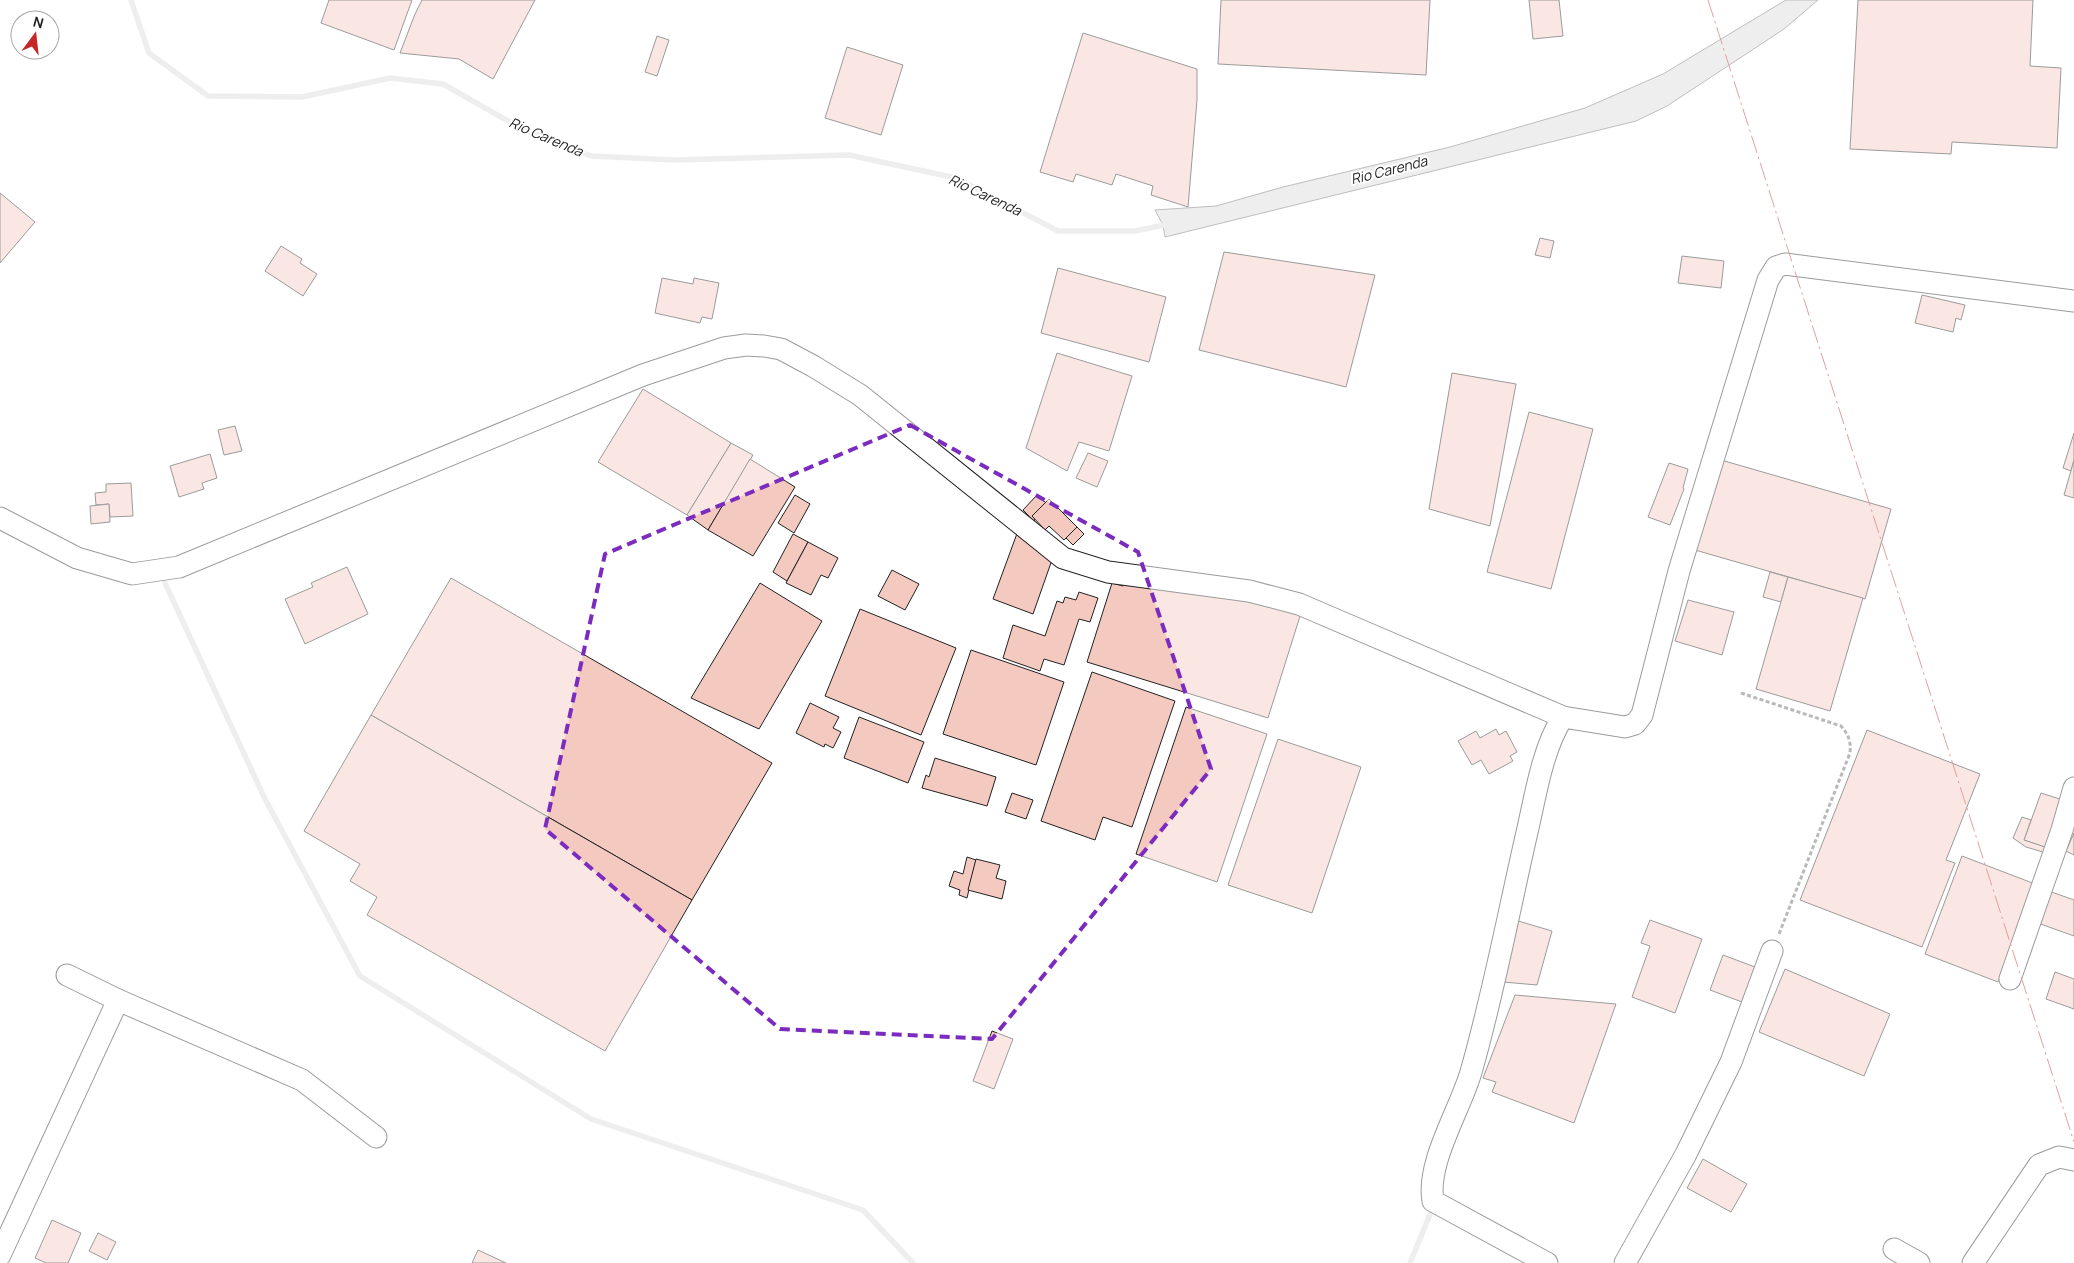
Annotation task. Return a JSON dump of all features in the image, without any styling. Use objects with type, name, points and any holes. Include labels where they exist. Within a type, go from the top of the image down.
[{"type":"street","points":[[0,518],[77,558],[132,574],[179,567],[643,375],[724,348],[746,345],[764,346],[789,354],[860,395],[1064,558],[1108,572],[1249,591],[1298,604],[1563,717],[1625,727],[1636,724],[1642,715],[1679,571],[1768,280],[1776,267],[1785,264],[2074,301]]},
{"type":"street","points":[[1547,1263],[1433,1201],[1431,1188],[1434,1169],[1468,1081],[1481,1038],[1536,795],[1554,731],[1563,717]]},
{"type":"street","points":[[2010,979],[2062,830],[2074,788]]},
{"type":"street","points":[[1625,1263],[1686,1154],[1732,1062],[1772,951]]},
{"type":"street","points":[[67,975],[118,1000],[302,1080],[376,1137]]},
{"type":"street","points":[[0,1256],[118,1000]]},
{"type":"street","points":[[1973,1263],[2039,1165],[2059,1157],[2074,1160]]},
{"type":"street","points":[[1894,1249],[1919,1263]]},
{"type":"path","points":[[1741,693],[1840,726],[1849,738],[1851,746],[1850,753],[1772,951]]},
{"type":"highlighted area","points":[[910,425],[1138,552],[1211,769],[992,1039],[780,1029],[545,829],[605,554]]},
{"type":"water","points":[[1786,0],[1818,0],[1784,29],[1667,106],[1636,121],[1165,237],[1163,225],[1155,210],[1216,206],[1283,187],[1450,147],[1585,108],[1663,74]]},
{"type":"building","points":[[329,0],[412,0],[394,50],[321,23]]},
{"type":"building","points":[[422,0],[535,0],[493,79],[459,59],[400,53]]},
{"type":"building","points":[[1221,0],[1430,0],[1426,75],[1218,64]]},
{"type":"building","points":[[1529,0],[1559,0],[1563,36],[1533,39]]},
{"type":"building","points":[[1858,0],[2033,0],[2030,66],[2061,68],[2057,148],[1952,142],[1951,154],[1850,149]]},
{"type":"building","points":[[1083,33],[1197,69],[1197,100],[1188,207],[1151,195],[1153,186],[1116,174],[1112,185],[1076,174],[1073,182],[1040,172]]},
{"type":"building","points":[[657,36],[669,40],[657,76],[645,72]]},
{"type":"building","points":[[847,47],[903,65],[881,135],[825,118]]},
{"type":"building","points":[[0,193],[35,222],[0,263]]},
{"type":"building","points":[[1540,238],[1554,241],[1550,258],[1535,255]]},
{"type":"building","points":[[281,246],[302,259],[300,263],[317,274],[303,296],[265,271]]},
{"type":"building","points":[[1224,252],[1375,275],[1346,387],[1199,350]]},
{"type":"building","points":[[1682,256],[1724,261],[1721,288],[1678,283]]},
{"type":"building","points":[[1058,268],[1166,297],[1149,362],[1041,333]]},
{"type":"building","points":[[662,278],[693,284],[694,278],[719,283],[712,319],[702,317],[700,323],[655,313]]},
{"type":"building","points":[[1922,295],[1965,305],[1961,320],[1956,318],[1953,332],[1915,323]]},
{"type":"building","points":[[1057,353],[1132,376],[1109,451],[1079,442],[1067,471],[1026,448]]},
{"type":"building","points":[[1452,373],[1516,384],[1490,526],[1429,509]]},
{"type":"building","points":[[643,389],[731,443],[687,515],[598,462]]},
{"type":"building","points":[[1529,412],[1593,429],[1551,589],[1487,572]]},
{"type":"building","points":[[235,426],[242,451],[224,455],[218,430]]},
{"type":"building","points":[[2074,433],[2074,460],[2071,471],[2063,468]]},
{"type":"building","points":[[731,443],[753,455],[708,530],[687,515]]},
{"type":"building","points":[[1088,453],[1108,461],[1097,487],[1076,478]]},
{"type":"building","points":[[210,454],[217,478],[202,483],[204,489],[179,497],[170,466]]},
{"type":"building","points":[[750,459],[795,487],[753,556],[708,530]]},
{"type":"building","points":[[1721,460],[1891,509],[1865,599],[1695,550]]},
{"type":"building","points":[[2074,460],[2074,498],[2064,495]]},
{"type":"building","points":[[1669,463],[1688,469],[1684,489],[1670,525],[1648,517]]},
{"type":"building","points":[[131,483],[133,516],[110,517],[109,504],[96,505],[95,493],[106,492],[106,484]]},
{"type":"building","points":[[795,495],[810,504],[794,533],[778,523]]},
{"type":"building","points":[[1037,495],[1046,503],[1032,516],[1035,519],[1034,521],[1023,510]]},
{"type":"building","points":[[1049,499],[1077,527],[1064,540],[1049,526],[1045,530],[1032,516]]},
{"type":"building","points":[[109,504],[110,522],[91,524],[90,506]]},
{"type":"building","points":[[1077,527],[1084,534],[1073,545],[1066,538]]},
{"type":"building","points":[[1019,528],[1053,557],[1033,614],[993,599]]},
{"type":"building","points":[[793,534],[808,542],[787,581],[773,572]]},
{"type":"building","points":[[808,542],[838,558],[828,578],[821,575],[811,595],[786,583]]},
{"type":"building","points":[[347,567],[368,614],[305,644],[285,599],[313,587],[311,583]]},
{"type":"building","points":[[892,570],[919,584],[905,610],[878,596]]},
{"type":"building","points":[[1770,572],[1788,577],[1781,602],[1763,597]]},
{"type":"building","points":[[1788,577],[1863,598],[1830,711],[1756,689]]},
{"type":"building","points":[[451,578],[772,763],[692,900],[371,715]]},
{"type":"building","points":[[1124,578],[1247,598],[1301,613],[1268,718],[1087,662],[1112,583],[1123,586]]},
{"type":"building","points":[[760,583],[822,621],[759,729],[691,698]]},
{"type":"building","points":[[1079,592],[1098,598],[1090,622],[1079,619],[1064,665],[1044,659],[1040,671],[1003,658],[1013,625],[1045,636],[1057,601],[1063,603],[1065,597],[1076,600]]},
{"type":"building","points":[[1688,600],[1734,612],[1722,655],[1675,641]]},
{"type":"building","points":[[860,609],[956,648],[921,735],[825,696]]},
{"type":"building","points":[[971,650],[1064,682],[1036,765],[943,734]]},
{"type":"building","points":[[1092,672],[1175,701],[1132,827],[1103,817],[1095,840],[1041,821]]},
{"type":"building","points":[[810,703],[839,717],[833,728],[841,732],[833,748],[825,744],[824,747],[796,733]]},
{"type":"building","points":[[1186,707],[1267,734],[1217,882],[1136,854]]},
{"type":"building","points":[[371,715],[692,900],[605,1051],[367,915],[377,897],[350,881],[360,864],[304,831]]},
{"type":"building","points":[[859,717],[924,742],[908,783],[844,758]]},
{"type":"building","points":[[1496,729],[1499,735],[1506,731],[1517,752],[1510,756],[1513,761],[1489,774],[1481,760],[1472,765],[1458,741],[1476,731],[1480,738]]},
{"type":"building","points":[[1867,730],[1980,774],[1946,860],[1955,863],[1922,947],[1800,900]]},
{"type":"building","points":[[1278,739],[1361,767],[1312,913],[1228,885]]},
{"type":"building","points":[[935,758],[996,777],[987,806],[922,788],[926,775],[929,777]]},
{"type":"building","points":[[1012,793],[1033,800],[1026,819],[1005,812]]},
{"type":"building","points":[[2041,793],[2066,801],[2050,849],[2024,840]]},
{"type":"building","points":[[2022,817],[2031,820],[2024,840],[2048,848],[2046,853],[2026,847],[2013,838]]},
{"type":"building","points":[[2074,833],[2074,855],[2066,851]]},
{"type":"building","points":[[1962,856],[2035,884],[1998,982],[1925,954]]},
{"type":"building","points":[[967,857],[976,860],[967,898],[959,895],[960,890],[949,886],[954,871],[963,874]]},
{"type":"building","points":[[976,859],[1000,865],[996,878],[1006,881],[1002,899],[968,890]]},
{"type":"building","points":[[2046,890],[2074,900],[2074,936],[2035,922]]},
{"type":"building","points":[[1515,920],[1552,931],[1537,985],[1503,982]]},
{"type":"building","points":[[1650,920],[1702,939],[1675,1013],[1632,997],[1650,946],[1641,943]]},
{"type":"building","points":[[1723,955],[1755,967],[1742,1002],[1710,990]]},
{"type":"building","points":[[1785,969],[1890,1014],[1864,1076],[1759,1032]]},
{"type":"building","points":[[2055,972],[2074,979],[2074,1009],[2046,999]]},
{"type":"building","points":[[1515,995],[1616,1004],[1574,1123],[1492,1092],[1496,1082],[1483,1078]]},
{"type":"building","points":[[992,1031],[1013,1039],[994,1089],[973,1081]]},
{"type":"building","points":[[1703,1159],[1747,1184],[1731,1212],[1687,1188]]},
{"type":"building","points":[[52,1220],[81,1233],[68,1263],[46,1263],[35,1258]]},
{"type":"building","points":[[98,1233],[116,1242],[107,1260],[89,1251]]},
{"type":"building","points":[[478,1250],[506,1263],[472,1263]]},
{"type":"waterway","name":"Rio Carenda","points":[[131,0],[149,53],[208,96],[302,97],[390,78],[443,84],[522,129],[591,156],[674,160],[849,155],[956,178],[1058,231],[1135,231],[1169,224]]},
{"type":"waterway","points":[[165,583],[265,799],[360,976],[591,1119],[863,1210],[913,1263]]},
{"type":"waterway","points":[[1410,1263],[1431,1212]]},
{"type":"power","points":[[1708,0],[2074,1142]]}]
